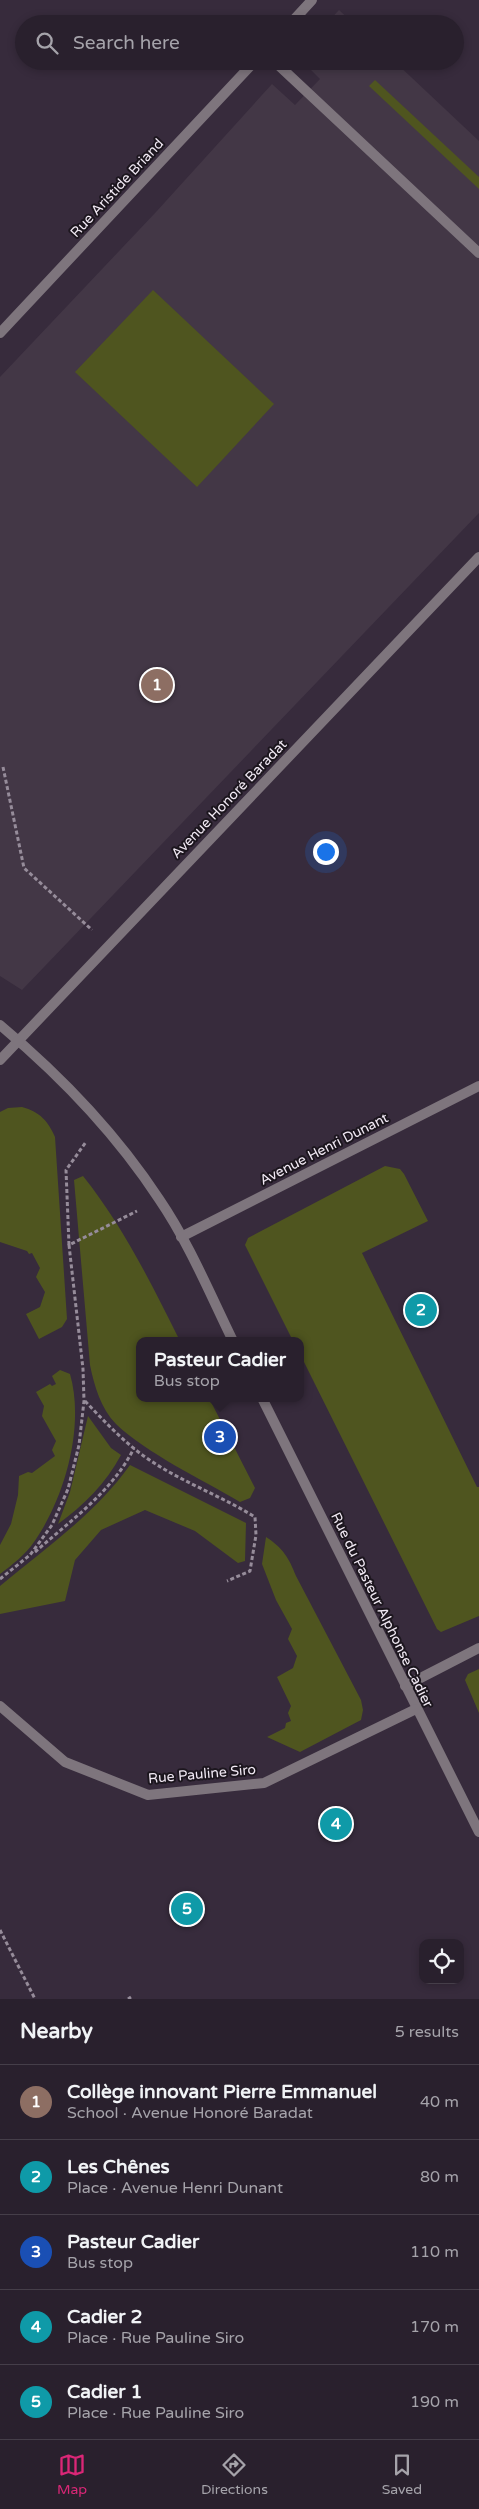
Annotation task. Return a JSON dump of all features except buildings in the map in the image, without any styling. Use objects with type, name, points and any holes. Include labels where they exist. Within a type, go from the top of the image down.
[{"type":"street","points":[[298,15],[312,0]]},
{"type":"street","name":"Rue Aristide Briand","points":[[0,333],[247,70]]},
{"type":"street","points":[[284,70],[479,253]]},
{"type":"street","name":"Avenue Honoré Baradat","points":[[0,1060],[479,557]]},
{"type":"street","points":[[0,1025],[50,1066],[102,1121],[160,1199],[232,1337]]},
{"type":"street","name":"Avenue Henri Dunant","points":[[182,1238],[479,1086]]},
{"type":"street","name":"Rue du Pasteur Alphonse Cadier","points":[[264,1402],[479,1832]]},
{"type":"street","points":[[405,1686],[479,1648]]},
{"type":"street","name":"Rue Pauline Siro","points":[[0,1706],[65,1762],[148,1796],[264,1783],[416,1709]]},
{"type":"path","points":[[3,767],[24,868],[109,945]]},
{"type":"path","points":[[30,1555],[52,1526],[68,1489],[80,1445],[84,1401],[83,1369],[69,1244],[66,1170],[102,1121]]},
{"type":"path","points":[[69,1244],[160,1199]]},
{"type":"path","points":[[84,1401],[118,1436],[134,1448],[181,1479],[255,1517],[256,1535],[250,1571],[227,1580]]},
{"type":"path","points":[[0,1579],[109,1485],[134,1448]]},
{"type":"path","points":[[0,1930],[35,1999]]},
{"type":"shaded area","points":[[339,10],[344,15],[334,15]]},
{"type":"shaded area","points":[[311,70],[404,70],[479,141],[479,513],[22,990],[0,976],[0,377],[156,212],[272,84],[295,105],[320,79]]},
{"type":"green space","points":[[375,80],[479,177],[479,189],[369,86]]},
{"type":"green space","points":[[153,290],[274,404],[197,487],[75,372]]},
{"type":"green space","points":[[22,1107],[39,1114],[55,1137],[67,1319],[62,1327],[39,1339],[26,1314],[40,1307],[45,1292],[36,1277],[40,1268],[32,1253],[29,1254],[27,1251],[0,1242],[0,1112],[8,1108]]},
{"type":"green space","points":[[385,1166],[400,1169],[404,1174],[428,1221],[362,1253],[477,1487],[479,1487],[479,1616],[441,1632],[437,1629],[304,1362],[304,1337],[291,1337],[245,1245],[248,1238]]},
{"type":"green space","points":[[83,1176],[111,1215],[147,1276],[178,1337],[136,1337],[136,1402],[211,1402],[255,1488],[250,1498],[240,1502],[159,1456],[128,1435],[116,1424],[102,1404],[90,1365],[74,1180]]},
{"type":"green space","points":[[60,1370],[70,1374],[74,1394],[75,1416],[69,1461],[63,1483],[55,1504],[34,1542],[23,1555],[0,1574],[0,1545],[11,1524],[18,1495],[19,1476],[28,1472],[32,1473],[55,1456],[52,1450],[56,1441],[42,1416],[44,1406],[36,1392],[50,1384],[52,1386],[56,1384],[52,1376]]},
{"type":"green space","points":[[88,1416],[111,1448],[121,1455],[94,1493],[58,1524],[70,1492]]},
{"type":"green space","points":[[130,1465],[246,1523],[245,1561],[238,1563],[195,1531],[145,1510],[101,1530],[75,1560],[65,1601],[0,1614],[0,1586],[86,1514],[102,1499]]},
{"type":"green space","points":[[266,1537],[281,1549],[288,1559],[361,1700],[363,1710],[361,1720],[300,1752],[267,1737],[285,1728],[286,1723],[291,1721],[288,1713],[291,1706],[277,1677],[293,1668],[297,1656],[288,1639],[292,1629],[276,1600],[262,1564]]},
{"type":"green space","points":[[479,1669],[479,1713],[465,1680],[468,1674]]},
{"type":"place","name":"Collège innovant Pierre Emmanuel","points":[[157,685]]},
{"type":"place","name":"Les Chênes","points":[[421,1310]]},
{"type":"place","name":"Pasteur Cadier","points":[[220,1437]]},
{"type":"place","name":"Cadier 2","points":[[336,1824]]},
{"type":"place","name":"Cadier 1","points":[[187,1909]]}]
